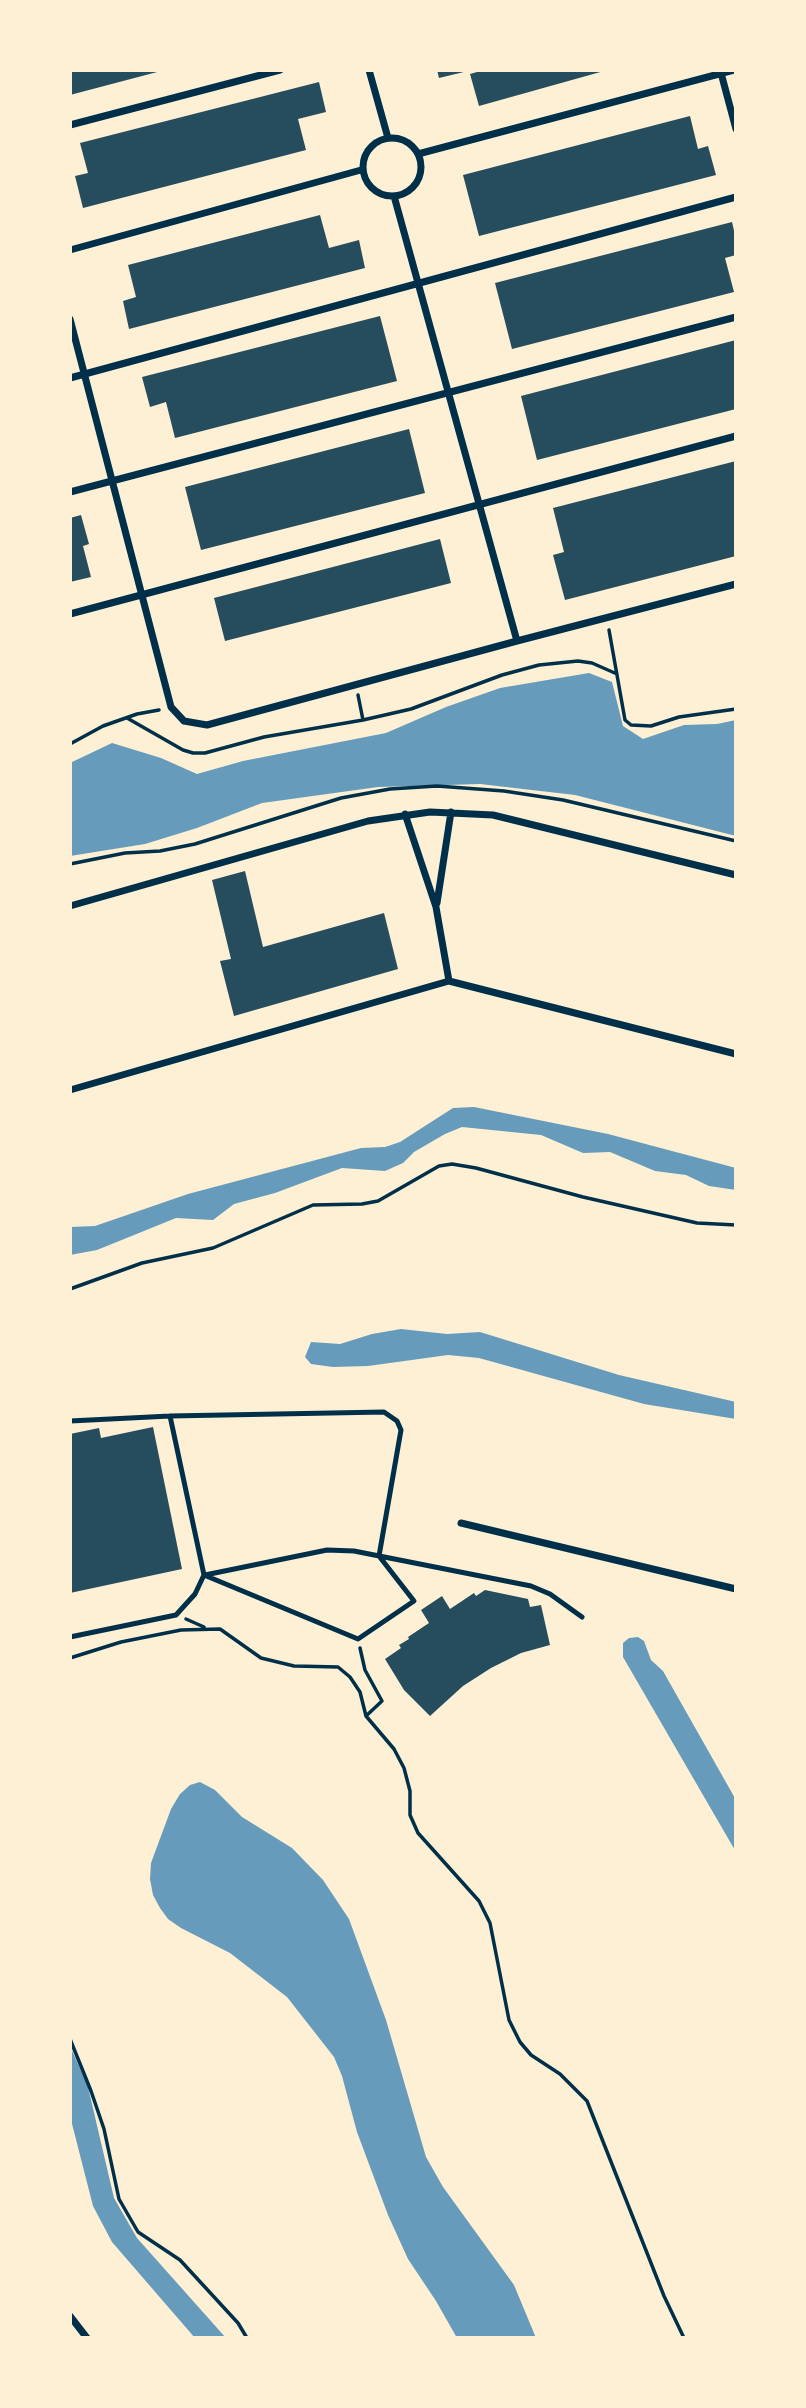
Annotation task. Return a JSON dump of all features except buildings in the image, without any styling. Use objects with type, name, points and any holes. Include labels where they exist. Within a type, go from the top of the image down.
[{"type":"street","points":[[70,125],[280,70]]},
{"type":"street","points":[[369,70],[388,138]]},
{"type":"street","points":[[418,154],[734,70]]},
{"type":"street","points":[[721,73],[736,128]]},
{"type":"street","points":[[388,138],[398,138],[418,154],[421,163],[417,181],[404,194],[394,196],[383,196],[372,190],[361,170],[370,148],[388,138]]},
{"type":"street","points":[[70,250],[361,170]]},
{"type":"street","points":[[394,196],[517,641]]},
{"type":"street","points":[[70,378],[736,197]]},
{"type":"street","points":[[70,492],[736,317]]},
{"type":"street","points":[[70,319],[171,707],[184,720],[206,725],[736,584]]},
{"type":"street","points":[[70,614],[736,436]]},
{"type":"street","points":[[436,907],[451,812]]},
{"type":"street","points":[[70,906],[368,821],[405,814],[451,812],[493,815],[736,875]]},
{"type":"street","points":[[405,814],[436,907],[449,981]]},
{"type":"street","points":[[70,1090],[449,981],[736,1054]]},
{"type":"street","points":[[461,1523],[736,1589]]},
{"type":"street","points":[[70,2316],[87,2338]]},
{"type":"lane","points":[[70,1421],[170,1416],[384,1412],[397,1421],[401,1430],[379,1556],[414,1601],[358,1639],[204,1576]]},
{"type":"lane","points":[[70,1637],[176,1615],[195,1594],[204,1576],[170,1416]]},
{"type":"lane","points":[[204,1576],[327,1550],[354,1551],[531,1586],[550,1594],[582,1617]]},
{"type":"path","points":[[607,618],[625,720],[635,727],[651,726],[680,717],[736,709]]},
{"type":"path","points":[[127,718],[183,750],[193,754],[205,753],[264,737],[411,709],[502,675],[539,665],[578,661],[592,663],[617,674]]},
{"type":"path","points":[[355,685],[363,720]]},
{"type":"path","points":[[70,744],[103,726],[171,707]]},
{"type":"path","points":[[70,1289],[142,1263],[213,1248],[313,1205],[378,1201],[439,1166],[452,1164],[697,1223],[736,1225]]},
{"type":"path","points":[[176,1615],[206,1628]]},
{"type":"path","points":[[70,1658],[121,1642],[206,1628],[220,1629],[261,1658],[276,1663],[338,1667],[350,1676],[360,1692],[366,1716],[394,1749],[404,1768],[410,1791],[410,1815],[418,1833],[479,1901],[490,1923],[509,2020],[520,2042],[531,2055],[560,2074],[587,2101],[664,2296],[684,2338]]},
{"type":"path","points":[[358,1639],[365,1670],[382,1700],[366,1716]]},
{"type":"path","points":[[70,2039],[92,2091],[104,2129],[119,2199],[138,2232],[180,2260],[238,2323],[247,2338]]},
{"type":"water","points":[[589,673],[612,682],[623,726],[643,739],[684,725],[717,724],[736,720],[736,836],[575,795],[480,784],[378,787],[262,803],[145,844],[70,856],[70,763],[112,743],[161,758],[197,774],[243,761],[386,733],[446,707],[500,688]]},
{"type":"water","points":[[474,1107],[608,1134],[736,1168],[736,1190],[709,1186],[686,1175],[655,1171],[610,1152],[583,1153],[541,1135],[462,1127],[445,1134],[414,1152],[403,1163],[385,1171],[342,1168],[275,1193],[234,1204],[213,1220],[176,1218],[97,1250],[70,1255],[70,1227],[95,1226],[188,1194],[361,1148],[385,1147],[400,1142],[453,1108]]},
{"type":"water","points":[[401,1329],[447,1334],[480,1332],[619,1375],[736,1402],[736,1419],[644,1404],[479,1358],[448,1355],[368,1366],[333,1367],[311,1364],[305,1357],[311,1342],[340,1344]]},
{"type":"water","points":[[638,1637],[644,1641],[651,1660],[663,1671],[736,1800],[736,1852],[623,1657],[623,1643],[629,1638]]},
{"type":"water","points":[[200,1782],[215,1790],[242,1817],[292,1848],[323,1880],[349,1919],[386,2020],[426,2157],[443,2187],[514,2285],[536,2338],[457,2338],[408,2259],[388,2215],[357,2132],[334,2057],[287,1997],[230,1953],[168,1919],[160,1908],[153,1895],[151,1863],[171,1809],[180,1794],[190,1785]]},
{"type":"water","points":[[70,2046],[88,2087],[114,2198],[137,2238],[226,2338],[195,2338],[112,2242],[93,2206],[70,2116]]}]
